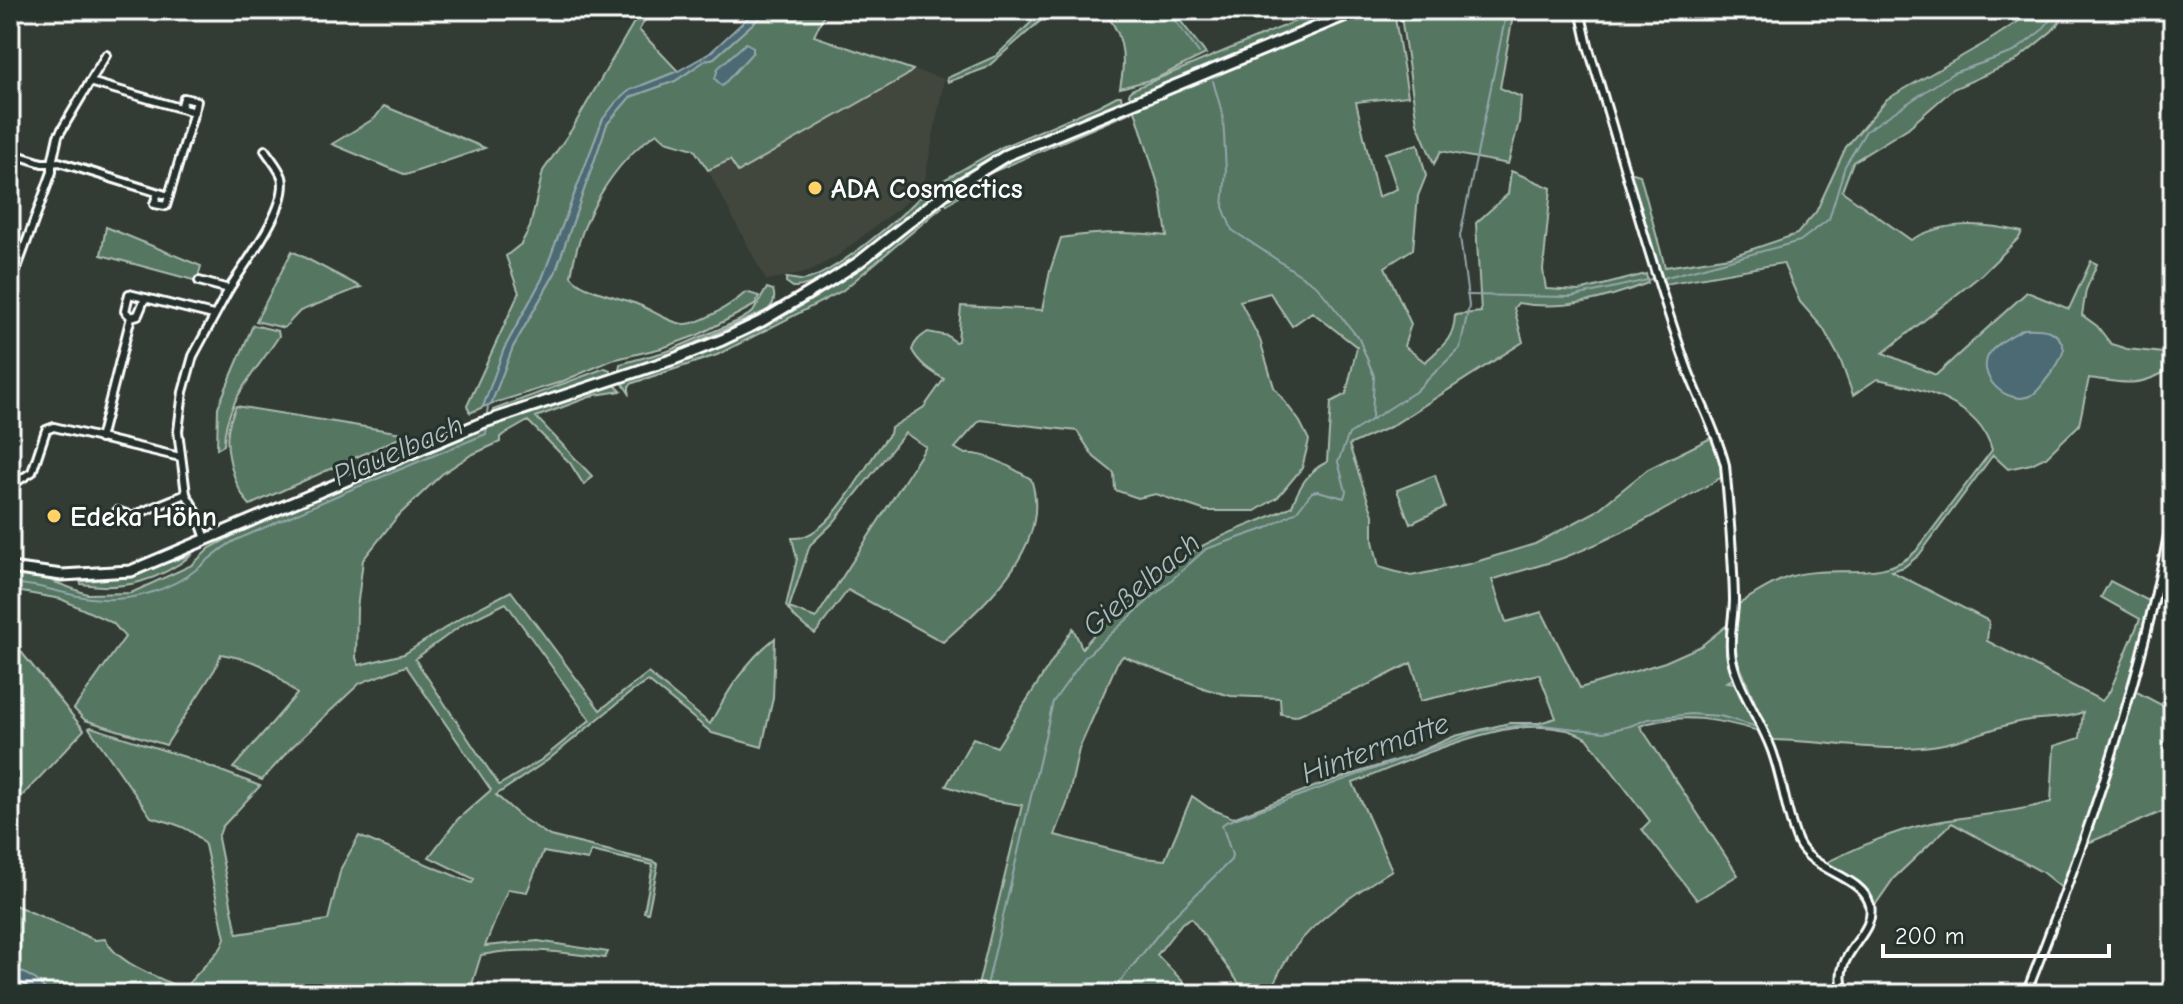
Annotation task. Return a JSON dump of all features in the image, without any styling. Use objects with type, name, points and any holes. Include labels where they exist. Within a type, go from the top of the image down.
[{"type":"main road","points":[[10,568],[62,575],[131,571],[486,422],[674,359],[762,321],[859,262],[973,174],[1007,155],[1358,10]]},
{"type":"street","points":[[1328,10],[1332,21]]},
{"type":"street","points":[[1580,10],[1588,46],[1685,362],[1725,465],[1734,602],[1730,635],[1738,679],[1772,750],[1791,826],[1801,849],[1821,866],[1855,885],[1870,905],[1867,923],[1842,965],[1839,978],[1845,994]]},
{"type":"street","points":[[10,287],[52,172],[58,136],[106,55]]},
{"type":"street","points":[[90,82],[194,112]]},
{"type":"street","points":[[158,193],[154,204],[166,206],[197,101],[184,98],[181,108]]},
{"type":"street","points":[[206,539],[186,494],[180,457],[178,431],[183,392],[193,356],[213,315],[265,231],[282,197],[282,177],[265,150]]},
{"type":"street","points":[[10,153],[42,163],[59,162],[169,196]]},
{"type":"street","points":[[199,281],[229,289]]},
{"type":"street","points":[[131,317],[125,311],[129,294],[213,315]]},
{"type":"street","points":[[131,317],[138,315],[145,298]]},
{"type":"street","points":[[100,439],[131,317]]},
{"type":"street","points":[[10,486],[32,472],[46,430],[54,427],[180,457]]},
{"type":"street","points":[[117,511],[132,516],[186,494]]},
{"type":"street","points":[[2026,994],[2104,781],[2144,643],[2173,508]]},
{"type":"shaded area","points":[[913,70],[944,79],[923,189],[836,257],[805,273],[766,280],[708,170],[731,160],[738,172]]},
{"type":"green space","points":[[641,10],[651,10],[639,30],[678,71],[630,90],[603,119],[542,279],[504,349],[483,407],[470,413],[467,406],[519,293],[506,256],[521,244],[530,227],[543,171],[572,129]]},
{"type":"green space","points":[[768,10],[826,10],[814,36],[913,70],[738,172],[730,160],[708,170],[694,149],[666,141],[657,133],[625,160],[600,196],[581,235],[571,276],[592,290],[685,324],[708,317],[746,292],[759,296],[755,305],[700,334],[662,348],[612,360],[561,382],[491,404],[513,347],[555,273],[607,124],[630,97],[675,81],[714,58]]},
{"type":"green space","points":[[1038,10],[1053,10],[986,68],[948,82],[947,78],[996,56],[1041,13]]},
{"type":"green space","points":[[1101,10],[1172,10],[1206,54],[1157,78],[1120,88],[1123,56],[1119,36]]},
{"type":"green space","points":[[1304,10],[1318,10],[1317,18],[1288,34],[1133,98],[1129,95],[1131,90],[1294,22]]},
{"type":"green space","points":[[1372,10],[1393,10],[1408,96],[1356,102],[1378,197],[1397,189],[1385,153],[1418,144],[1426,176],[1418,196],[1413,249],[1385,267],[1411,324],[1404,346],[1425,362],[1450,337],[1455,315],[1481,312],[1476,223],[1508,194],[1511,171],[1551,188],[1543,270],[1546,289],[1579,291],[1646,274],[1648,283],[1600,298],[1551,306],[1518,303],[1514,308],[1523,342],[1390,427],[1349,445],[1373,515],[1373,541],[1379,567],[1411,576],[1469,564],[1535,544],[1595,512],[1648,469],[1713,437],[1720,457],[1722,477],[1604,541],[1563,558],[1492,580],[1506,622],[1542,612],[1580,688],[1665,662],[1701,646],[1726,626],[1735,678],[1727,682],[1736,683],[1762,732],[1732,724],[1686,718],[1640,726],[1738,875],[1697,900],[1642,829],[1650,821],[1587,738],[1561,729],[1532,727],[1501,731],[1469,738],[1353,783],[1392,870],[1337,907],[1303,938],[1289,955],[1271,994],[1247,994],[1191,918],[1182,923],[1157,955],[1195,994],[976,994],[1022,805],[990,800],[946,786],[973,738],[997,747],[1073,628],[1082,648],[1135,595],[1179,560],[1218,538],[1292,506],[1305,480],[1327,462],[1331,402],[1346,394],[1357,347],[1312,312],[1292,326],[1270,293],[1240,301],[1260,340],[1274,387],[1300,422],[1309,440],[1302,468],[1278,497],[1255,511],[1206,511],[1156,494],[1138,498],[1115,490],[1114,473],[1094,457],[1077,431],[980,420],[955,448],[965,454],[999,462],[1031,479],[1035,503],[1033,527],[1024,549],[996,590],[943,642],[848,590],[815,634],[795,618],[786,606],[797,559],[792,538],[807,535],[821,527],[847,496],[890,434],[891,428],[924,407],[944,379],[915,355],[912,350],[918,340],[928,332],[958,341],[961,306],[1042,310],[1061,238],[1114,233],[1167,236],[1161,194],[1134,107]],"holes":[[[905,433],[926,447],[816,618],[789,608],[810,545],[833,523]],[[1123,656],[1231,696],[1280,698],[1281,714],[1295,716],[1411,663],[1420,701],[1539,674],[1556,718],[1539,723],[1509,723],[1455,736],[1409,756],[1319,785],[1233,818],[1209,808],[1192,796],[1165,860],[1143,858],[1055,835],[1067,804],[1079,749],[1117,663]]]},
{"type":"green space","points":[[1400,10],[1514,10],[1500,88],[1521,97],[1519,122],[1508,164],[1441,151],[1434,164],[1417,123]]},
{"type":"green space","points":[[2036,10],[2070,10],[2052,31],[2014,62],[1953,89],[1908,128],[1853,162],[1842,191],[1911,240],[1951,226],[1993,227],[2022,232],[1980,276],[1883,353],[1936,375],[2027,292],[2069,309],[2091,261],[2097,264],[2086,290],[2082,315],[2097,326],[2111,344],[2163,353],[2163,373],[2135,382],[2089,378],[2079,425],[2046,457],[2031,464],[2008,469],[1993,455],[1919,555],[1904,567],[1891,571],[1989,621],[1987,641],[2102,701],[2110,691],[2140,619],[2101,597],[2110,581],[2151,602],[2127,695],[2063,889],[2042,872],[1952,823],[1894,878],[1873,908],[1869,896],[1821,865],[1913,827],[2051,802],[2054,746],[2080,738],[2083,712],[2023,721],[1948,743],[1922,747],[1867,747],[1775,740],[1769,736],[1734,652],[1739,604],[1789,577],[1805,573],[1873,570],[1903,561],[1916,551],[1992,450],[1975,420],[1961,409],[1928,393],[1877,379],[1853,395],[1840,359],[1823,328],[1800,302],[1783,263],[1665,284],[1658,270],[1630,172],[1640,175],[1665,267],[1729,257],[1797,234],[1816,212],[1846,147],[1887,99]]},
{"type":"green space","points":[[1121,96],[1122,102],[1029,141],[984,163],[942,191],[936,190],[937,184],[1002,147]]},
{"type":"green space","points":[[384,106],[485,148],[406,175],[332,144],[375,118]]},
{"type":"green space","points":[[1127,110],[1131,112],[988,174],[947,205],[944,201],[1000,164]]},
{"type":"green space","points":[[925,192],[930,193],[932,199],[844,266],[807,285],[793,287],[786,282],[786,278],[804,280],[817,276],[850,256]]},
{"type":"green space","points":[[939,204],[942,207],[842,291],[717,355],[633,383],[629,386],[629,393],[623,384],[623,381],[736,340],[779,319],[854,271]]},
{"type":"green space","points":[[106,227],[201,266],[197,281],[101,255]]},
{"type":"green space","points":[[292,251],[361,287],[300,311],[284,328],[256,321]]},
{"type":"green space","points":[[767,288],[773,290],[774,296],[768,310],[668,355],[619,371],[620,364],[668,351],[738,321],[753,312]]},
{"type":"green space","points":[[253,325],[278,331],[279,336],[243,387],[225,429],[224,445],[217,449],[218,407]]},
{"type":"green space","points":[[605,368],[610,370],[609,376],[492,416],[493,410]]},
{"type":"green space","points":[[614,384],[621,391],[595,395],[536,417],[592,476],[584,485],[570,463],[528,421],[500,437],[500,442],[471,455],[442,474],[397,517],[363,560],[357,609],[356,658],[359,665],[404,654],[467,614],[511,591],[600,710],[648,673],[710,724],[738,678],[775,638],[773,698],[762,747],[712,733],[648,681],[548,760],[496,795],[522,818],[550,836],[658,865],[648,913],[644,912],[653,865],[591,851],[588,860],[543,852],[527,892],[508,889],[485,946],[538,941],[608,952],[605,958],[528,950],[481,955],[469,994],[193,994],[186,986],[221,948],[225,938],[205,845],[188,830],[151,817],[89,728],[185,757],[260,786],[222,827],[218,838],[237,934],[328,920],[341,868],[359,836],[472,883],[474,879],[429,857],[458,819],[491,790],[406,666],[360,683],[262,780],[233,768],[297,694],[270,671],[255,663],[221,654],[215,669],[166,745],[85,720],[74,709],[125,637],[113,623],[61,599],[10,590],[10,573],[41,577],[87,594],[131,593],[192,565],[210,548],[240,532],[349,482],[474,431]],"holes":[[[506,603],[590,720],[541,760],[499,785],[415,659],[463,624]]]},
{"type":"green space","points":[[236,406],[408,434],[250,505],[236,481],[228,449],[229,428]]},
{"type":"green space","points":[[1435,475],[1445,507],[1410,524],[1397,490]]},
{"type":"green space","points":[[193,554],[167,571],[140,582],[97,586],[81,584],[80,581],[124,576]]},
{"type":"green space","points":[[10,638],[84,730],[10,809]]},
{"type":"green space","points":[[2133,690],[2173,711],[2173,807],[2088,843],[2111,771]]},
{"type":"green space","points":[[10,903],[95,940],[105,939],[128,962],[188,994],[50,994],[36,980],[10,965]]},
{"type":"water","points":[[756,10],[768,10],[714,58],[675,81],[630,97],[607,124],[555,273],[513,347],[491,404],[483,407],[504,349],[542,279],[603,119],[630,90],[678,71],[710,53]]},
{"type":"water","points":[[746,43],[753,47],[753,52],[722,86],[715,79],[718,68]]},
{"type":"water","points":[[2023,329],[2043,329],[2054,333],[2064,349],[2056,367],[2039,389],[2023,398],[2003,393],[1989,378],[1986,369],[1992,350]]},
{"type":"water","points":[[10,965],[36,980],[50,994],[37,994],[10,974]]},
{"type":"waterway","points":[[1167,10],[1199,53]]},
{"type":"waterway","name":"Gießelbach","points":[[985,994],[1053,702],[1085,657],[1206,549],[1267,528],[1297,511],[1312,492],[1344,498],[1346,491],[1338,462],[1349,434],[1415,392],[1460,348],[1469,306],[1460,236],[1507,10]]},
{"type":"waterway","points":[[1663,278],[1800,241],[1829,219],[1845,166],[1866,131],[1953,73],[2014,52],[2042,30],[2058,10]]},
{"type":"waterway","points":[[1213,81],[1223,116],[1226,171],[1223,207],[1232,230],[1317,286],[1359,339],[1374,376],[1372,417]]},
{"type":"waterway","points":[[1467,295],[1571,297],[1652,279]]},
{"type":"waterway","name":"Plauelbach","points":[[486,420],[488,406]]},
{"type":"waterway","name":"Plauelbach","points":[[10,584],[105,599],[149,593],[189,575],[236,540],[486,434],[487,426]]},
{"type":"waterway","name":"Hintermatte","points":[[1110,994],[1168,922],[1231,860],[1222,825],[1226,822],[1480,731],[1532,724],[1604,732],[1648,719],[1690,714],[1720,716],[1757,727]]},
{"type":"place","name":"ADA Cosmectics","points":[[815,188]]},
{"type":"place","name":"Edeka Höhn","points":[[54,516]]}]
